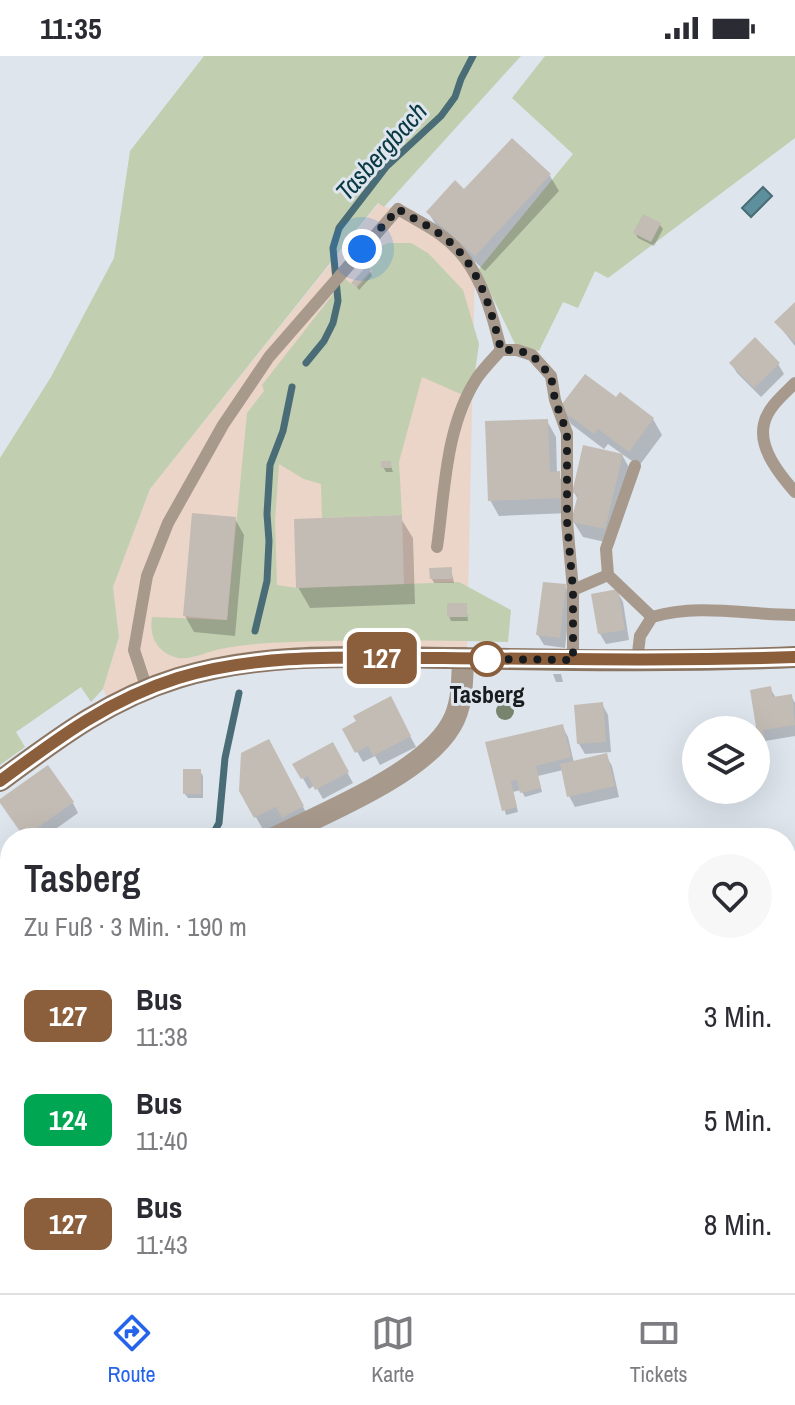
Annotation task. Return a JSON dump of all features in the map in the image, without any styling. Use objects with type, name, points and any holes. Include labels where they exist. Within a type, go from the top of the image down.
[{"type":"main road","points":[[0,781],[105,707],[147,689],[220,667],[277,660],[463,658],[637,661],[795,657]]},
{"type":"street","points":[[294,828],[386,781],[410,766],[439,741],[451,727],[461,703],[463,658]]},
{"type":"lane","points":[[147,689],[134,650],[147,576],[168,523],[223,425],[269,357],[398,209],[443,236],[468,261],[483,291],[501,350]]},
{"type":"lane","points":[[437,547],[451,444],[463,405],[478,378],[501,350]]},
{"type":"lane","points":[[501,350],[517,350],[532,355],[551,376],[555,400],[567,433],[573,660]]},
{"type":"lane","points":[[795,383],[778,400],[764,424],[765,449],[795,492]]},
{"type":"lane","points":[[635,466],[606,549],[608,575],[652,617]]},
{"type":"lane","points":[[573,590],[608,575]]},
{"type":"lane","points":[[637,661],[640,636],[652,617],[674,610],[795,615]]},
{"type":"shaded area","points":[[379,203],[385,207],[413,210],[475,265],[467,648],[221,673],[113,709],[103,689],[119,637],[113,587],[150,489]]},
{"type":"green space","points":[[204,56],[521,56],[384,207],[378,203],[150,489],[113,587],[119,637],[103,689],[91,702],[81,687],[16,732],[25,747],[0,765],[0,458],[51,377],[114,258],[130,151]]},
{"type":"green space","points":[[545,56],[795,56],[795,138],[608,278],[595,271],[578,308],[563,302],[539,351],[515,344],[479,269],[573,154],[512,98]]},
{"type":"green space","points":[[389,243],[411,243],[428,253],[463,290],[479,344],[475,372],[463,395],[422,377],[399,462],[402,515],[322,518],[321,484],[304,479],[279,464],[275,520],[277,585],[297,588],[459,582],[511,610],[508,642],[388,640],[262,643],[220,649],[188,658],[171,656],[160,648],[153,637],[152,617],[227,620],[247,413],[264,391],[262,385],[345,279],[357,288],[372,271],[365,260],[375,248]]},
{"type":"water","points":[[763,187],[772,196],[751,217],[742,208]]},
{"type":"building","points":[[512,138],[551,174],[475,256],[426,212],[455,180],[464,189]]},
{"type":"building","points":[[643,214],[661,223],[651,242],[633,233]]},
{"type":"building","points":[[367,266],[371,270],[356,287],[351,283]]},
{"type":"building","points":[[795,302],[795,343],[774,322]]},
{"type":"building","points":[[755,337],[780,363],[754,388],[729,363]]},
{"type":"building","points":[[585,374],[616,397],[620,392],[654,418],[629,452],[598,429],[594,434],[559,408]]},
{"type":"building","points":[[548,419],[550,472],[560,471],[561,498],[488,501],[485,421]]},
{"type":"building","points":[[583,445],[623,454],[605,529],[571,522],[578,494],[572,493]]},
{"type":"building","points":[[381,461],[391,461],[391,468],[381,468]]},
{"type":"building","points":[[192,513],[236,517],[227,620],[183,616]]},
{"type":"building","points":[[402,515],[404,584],[296,588],[294,519]]},
{"type":"building","points":[[452,567],[452,579],[430,579],[429,568]]},
{"type":"building","points":[[543,582],[566,584],[560,638],[536,635]]},
{"type":"building","points":[[618,589],[625,630],[598,634],[591,594]]},
{"type":"building","points":[[447,603],[467,603],[467,617],[447,617]]},
{"type":"building","points":[[771,686],[773,697],[792,694],[795,725],[770,729],[770,716],[754,716],[750,690]]},
{"type":"building","points":[[391,696],[411,736],[373,756],[368,746],[355,753],[342,729],[356,721],[353,716]]},
{"type":"building","points":[[603,702],[606,742],[577,744],[574,705]]},
{"type":"building","points":[[563,724],[571,757],[536,766],[541,788],[520,793],[517,780],[511,781],[517,807],[502,811],[485,742]]},
{"type":"building","points":[[269,739],[304,806],[282,818],[276,807],[254,818],[239,791],[241,753]]},
{"type":"building","points":[[333,742],[349,772],[315,790],[308,776],[301,779],[292,764]]},
{"type":"building","points":[[607,753],[615,786],[567,797],[560,764]]},
{"type":"building","points":[[48,765],[74,802],[37,828],[18,828],[0,799]]},
{"type":"building","points":[[183,769],[201,769],[201,794],[183,794]]},
{"type":"waterway","name":"Tasbergbach","points":[[306,363],[324,341],[333,323],[338,301],[333,248],[339,228],[386,167],[441,116],[455,97],[473,56]]},
{"type":"waterway","name":"Tasbergbach","points":[[255,631],[267,581],[270,465],[283,431],[292,387]]},
{"type":"waterway","points":[[216,828],[225,758],[239,693]]},
{"type":"bus line","name":"127","points":[[0,781],[105,707],[177,678],[220,667],[277,660],[371,657],[637,661],[795,657]]},
{"type":"place","name":"Tasberg","points":[[487,659]]},
{"type":"route","points":[[362,249],[398,209],[443,236],[468,261],[483,291],[501,350],[517,350],[532,355],[551,376],[555,400],[567,433],[573,660],[487,659]]}]
